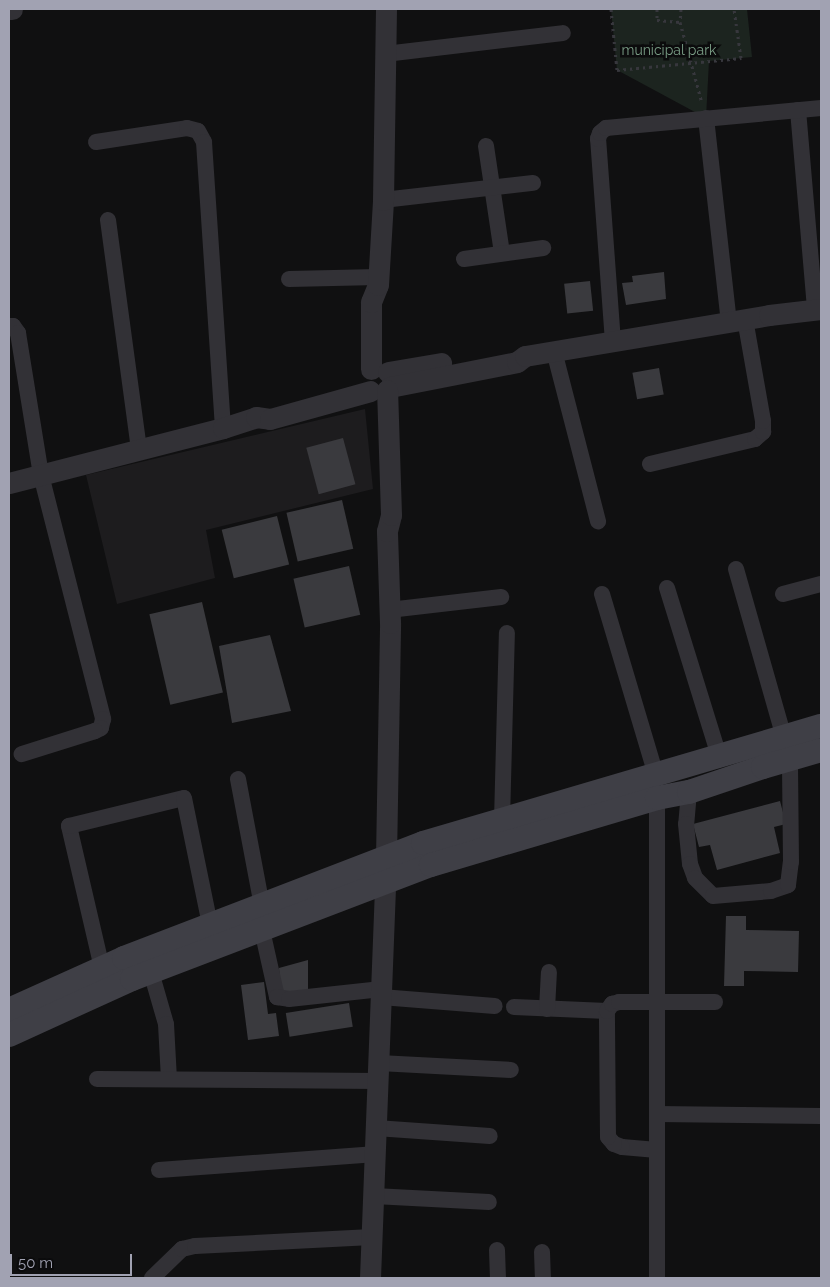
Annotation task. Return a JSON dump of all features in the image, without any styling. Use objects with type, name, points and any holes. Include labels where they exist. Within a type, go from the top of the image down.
[{"type":"main road","points":[[9,1035],[151,972],[431,865],[657,798],[689,792],[787,748],[821,726]]},
{"type":"main road","points":[[9,1010],[102,968],[423,843],[719,756],[787,748],[821,750]]},
{"type":"street","points":[[370,1278],[386,858],[389,610],[387,531],[391,515],[371,302],[378,281],[383,200],[386,9]]},
{"type":"street","points":[[385,54],[563,33]]},
{"type":"street","points":[[613,342],[598,140],[600,133],[606,128],[821,108]]},
{"type":"street","points":[[9,483],[223,428],[256,417],[267,404],[516,352],[525,356],[737,320],[818,309],[798,110]]},
{"type":"street","points":[[650,464],[755,439],[763,432],[763,421],[737,320],[706,118]]},
{"type":"street","points":[[96,142],[187,128],[198,131],[204,142],[223,428]]},
{"type":"street","points":[[486,146],[502,252]]},
{"type":"street","points":[[383,200],[533,183]]},
{"type":"street","points":[[108,220],[139,450]]},
{"type":"street","points":[[464,259],[502,252],[543,248]]},
{"type":"street","points":[[289,279],[378,281]]},
{"type":"street","points":[[9,326],[12,326],[18,333],[42,475],[103,719],[101,728],[95,731],[22,754]]},
{"type":"street","points":[[554,351],[598,521]]},
{"type":"street","points":[[689,792],[686,824],[690,864],[695,878],[714,896],[771,891],[788,885],[791,862],[787,748],[736,569]]},
{"type":"street","points":[[784,594],[821,584]]},
{"type":"street","points":[[667,588],[719,756]]},
{"type":"street","points":[[602,594],[656,774]]},
{"type":"street","points":[[389,610],[501,597]]},
{"type":"street","points":[[502,820],[508,633]]},
{"type":"street","points":[[238,779],[262,906]]},
{"type":"street","points":[[102,968],[69,826],[184,798],[210,925]]},
{"type":"street","points":[[657,798],[657,1278]]},
{"type":"street","points":[[262,930],[277,997],[289,999],[381,993],[495,1006]]},
{"type":"street","points":[[151,972],[166,1024],[169,1080]]},
{"type":"street","points":[[547,1009],[549,972]]},
{"type":"street","points":[[657,1150],[622,1147],[614,1144],[608,1137],[606,1011],[612,1004],[619,1002],[715,1002]]},
{"type":"street","points":[[514,1007],[606,1011]]},
{"type":"street","points":[[97,1079],[169,1080],[379,1072],[511,1070]]},
{"type":"street","points":[[657,1114],[821,1116]]},
{"type":"street","points":[[376,1128],[490,1136]]},
{"type":"street","points":[[159,1170],[376,1154]]},
{"type":"street","points":[[374,1196],[488,1202]]},
{"type":"street","points":[[152,1278],[182,1249],[195,1246],[372,1237]]},
{"type":"street","points":[[497,1250],[498,1278]]},
{"type":"street","points":[[542,1252],[543,1278]]},
{"type":"path","points":[[611,9],[617,70],[740,58],[734,9]]},
{"type":"path","points":[[657,9],[657,20],[680,22]]},
{"type":"path","points":[[681,9],[680,22],[706,118]]},
{"type":"shaded area","points":[[365,409],[373,489],[206,530],[215,578],[117,604],[86,475]]},
{"type":"green space","name":"municipal park","points":[[611,9],[747,9],[752,57],[709,61],[706,118],[617,70]]},
{"type":"building","points":[[664,272],[666,299],[626,305],[622,283],[633,282],[632,276]]},
{"type":"building","points":[[590,281],[593,311],[567,314],[564,284]]},
{"type":"building","points":[[659,368],[664,395],[637,399],[632,373]]},
{"type":"building","points":[[343,438],[355,484],[319,494],[306,448]]},
{"type":"building","points":[[342,500],[353,549],[298,562],[286,513]]},
{"type":"building","points":[[277,516],[289,565],[234,578],[222,530]]},
{"type":"building","points":[[349,566],[360,615],[305,628],[293,579]]},
{"type":"building","points":[[202,602],[223,693],[170,705],[149,614]]},
{"type":"building","points":[[270,635],[291,711],[232,723],[219,646]]},
{"type":"building","points":[[780,801],[786,824],[774,827],[780,853],[717,870],[710,845],[699,847],[693,824]]},
{"type":"building","points":[[726,916],[746,916],[746,930],[799,931],[798,972],[744,971],[744,986],[724,986]]},
{"type":"building","points":[[308,960],[308,993],[281,997],[279,968]]},
{"type":"building","points":[[264,982],[268,1014],[276,1013],[279,1036],[248,1040],[241,985]]},
{"type":"building","points":[[349,1003],[353,1027],[290,1037],[286,1013]]}]
